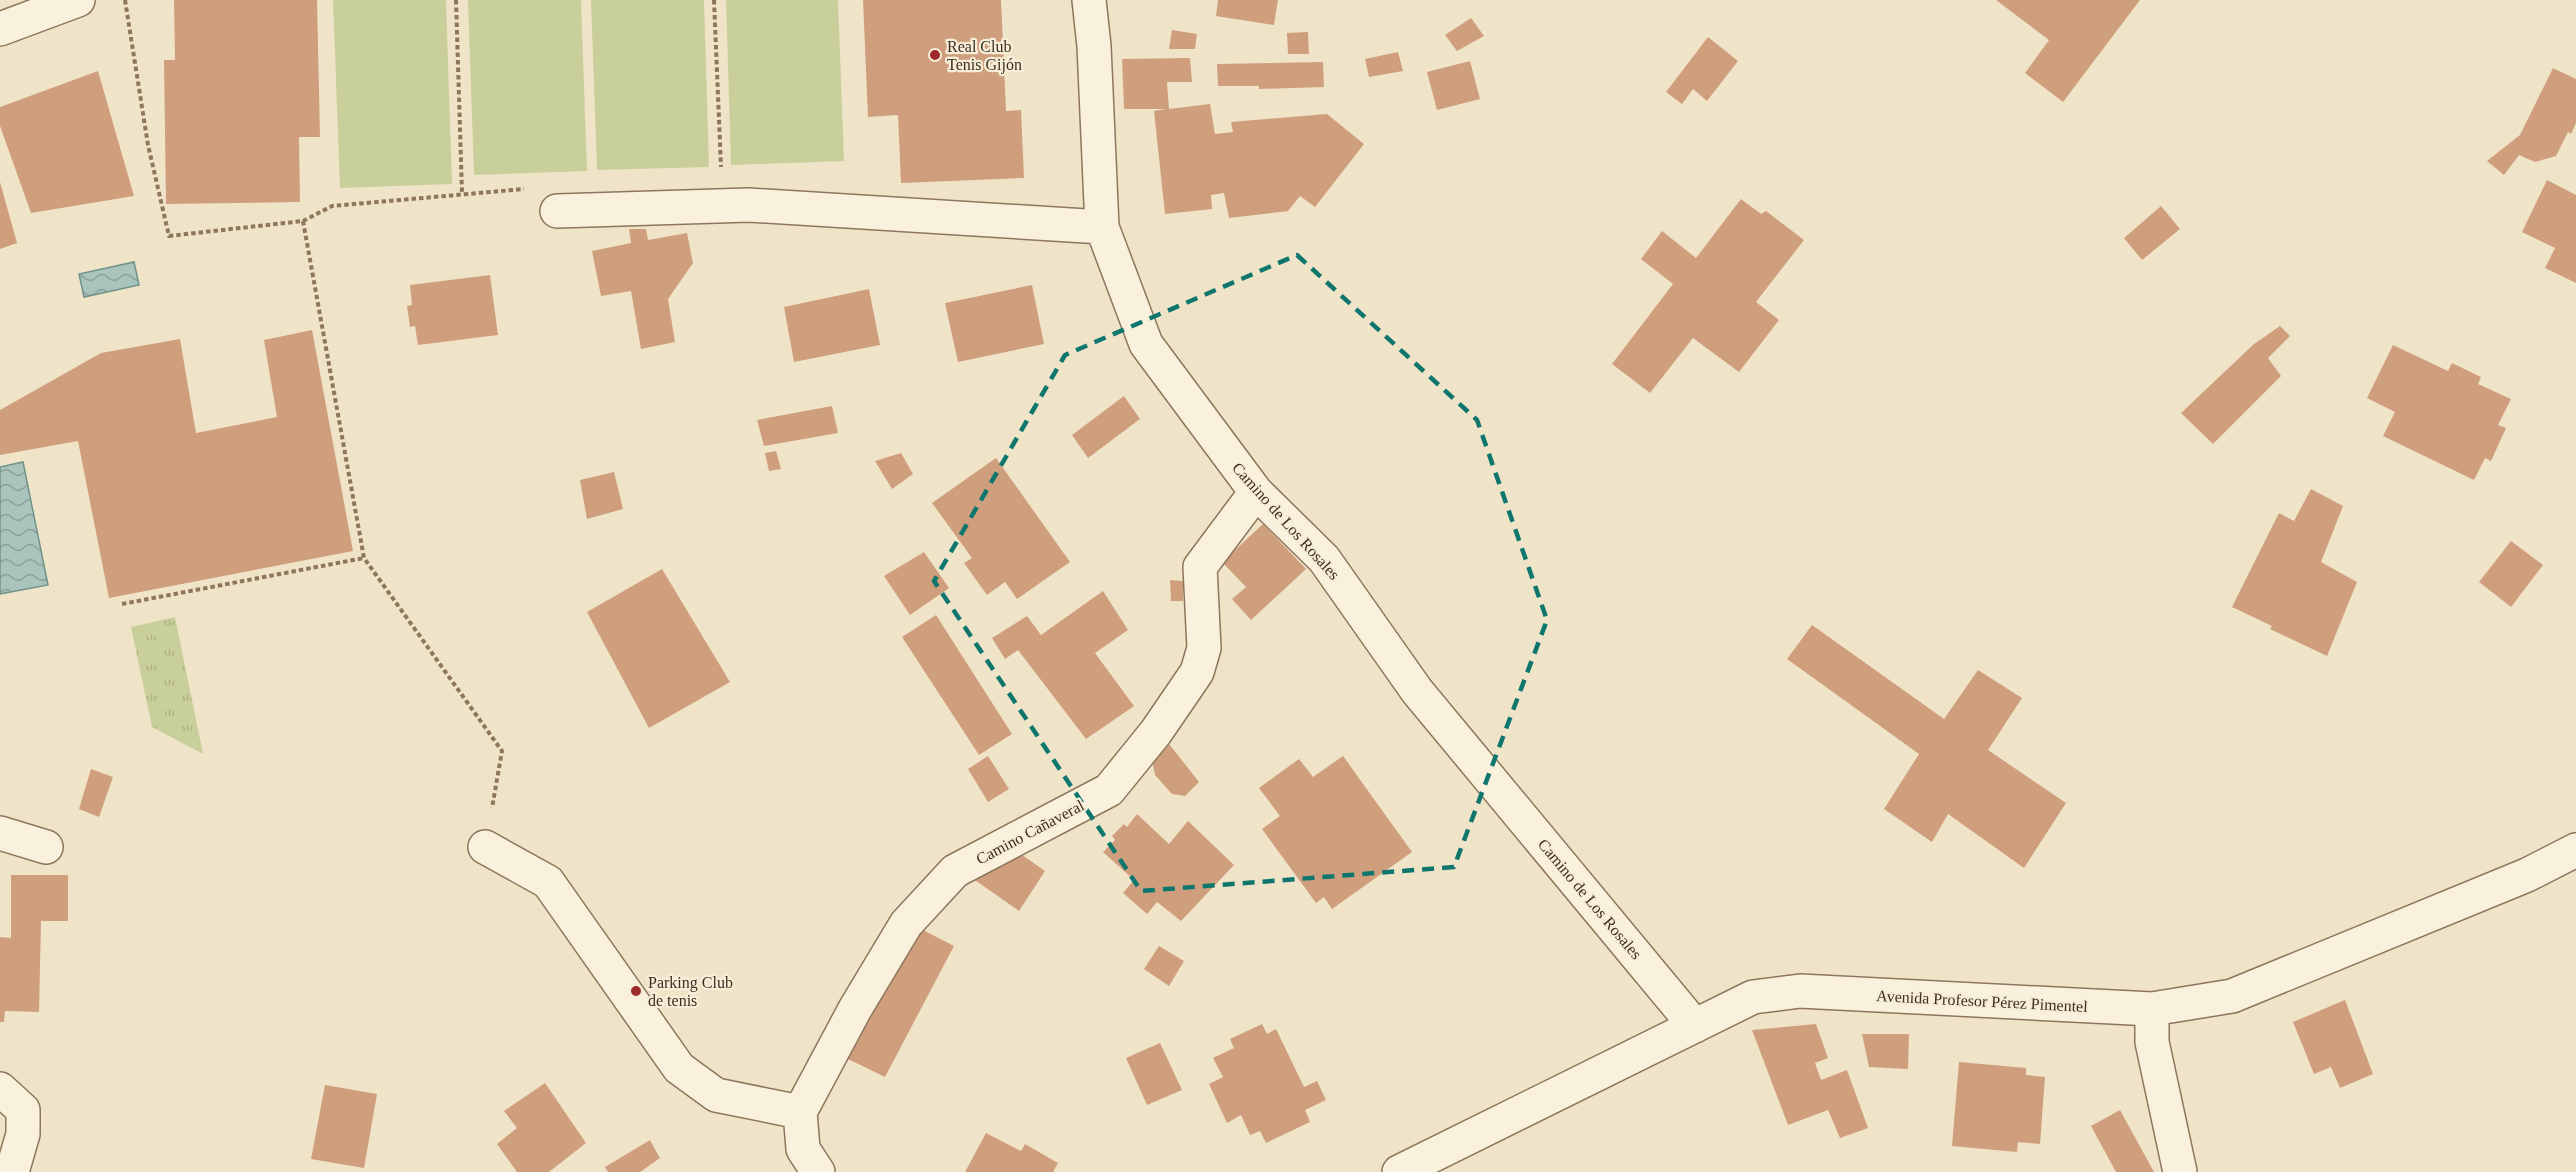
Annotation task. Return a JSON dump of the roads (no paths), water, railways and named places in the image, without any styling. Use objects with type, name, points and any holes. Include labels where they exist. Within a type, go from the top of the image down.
[{"type":"street","points":[[0,29],[78,0]]},
{"type":"street","name":"Camino de Los Rosales","points":[[1089,0],[1094,46],[1102,227],[1146,344],[1256,492],[1324,560],[1417,691],[1695,1026]]},
{"type":"street","points":[[557,210],[750,205],[1102,227]]},
{"type":"street","name":"Camino Cañaveral","points":[[800,1112],[855,1009],[906,924],[955,871],[1109,790],[1156,732],[1197,672],[1204,648],[1200,567],[1256,492]]},
{"type":"street","points":[[0,833],[46,847]]},
{"type":"street","points":[[485,847],[548,882],[679,1068],[716,1095],[800,1112],[803,1149],[818,1172]]},
{"type":"street","name":"Avenida Profesor Pérez Pimentel","points":[[1399,1172],[1754,997],[1800,991],[2152,1009],[2232,996],[2527,875],[2576,850]]},
{"type":"street","points":[[2152,1009],[2152,1042],[2180,1172]]},
{"type":"street","points":[[0,1089],[23,1110],[23,1134],[12,1172]]},
{"type":"water","points":[[134,262],[139,285],[84,297],[79,274]]},
{"type":"water","points":[[23,462],[48,585],[0,594],[0,467]]},
{"type":"place","name":"Real Club Tenis Gijón","points":[[935,55]]},
{"type":"place","name":"Parking Club de tenis","points":[[636,991]]}]
